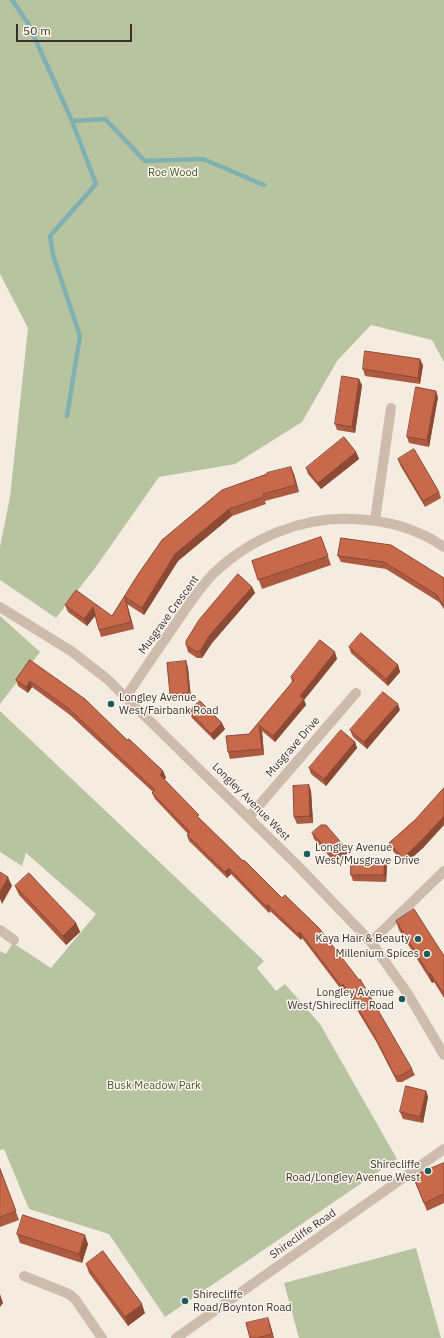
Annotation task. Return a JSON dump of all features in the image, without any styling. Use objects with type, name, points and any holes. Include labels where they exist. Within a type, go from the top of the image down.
[{"type":"street","points":[[375,520],[391,408]]},
{"type":"street","name":"Musgrave Crescent","points":[[126,697],[188,605],[214,574],[241,551],[270,534],[302,524],[338,519],[375,520],[393,524],[416,532],[444,547]]},
{"type":"street","name":"Longley Avenue West","points":[[0,607],[70,651],[126,697],[249,817],[371,942],[408,994],[444,1055]]},
{"type":"street","name":"Musgrave Drive","points":[[249,817],[356,694]]},
{"type":"street","points":[[371,942],[444,871]]},
{"type":"street","points":[[0,930],[14,940]]},
{"type":"street","name":"Shirecliffe Road","points":[[176,1338],[444,1149]]},
{"type":"street","points":[[24,1276],[69,1294],[75,1299],[102,1338]]},
{"type":"green space","name":"Roe Wood","points":[[0,0],[444,0],[444,362],[432,340],[371,325],[337,361],[302,422],[235,464],[159,477],[95,568],[56,618],[0,580],[0,547],[10,497],[28,328],[0,274]]},
{"type":"green space","points":[[0,616],[40,652],[0,704]]},
{"type":"green space","name":"Busk Meadow Park","points":[[0,711],[264,961],[257,968],[276,991],[285,984],[320,1024],[397,1159],[165,1317],[109,1234],[29,1209],[4,1149],[0,1150],[0,951],[6,954],[13,943],[51,968],[96,914],[26,853],[22,866],[0,852]]},
{"type":"green space","points":[[416,1248],[441,1338],[299,1338],[284,1283]]},
{"type":"building","points":[[365,351],[420,359],[418,378],[363,369]]},
{"type":"building","points":[[342,376],[359,379],[352,427],[335,424]]},
{"type":"building","points":[[416,387],[436,391],[427,440],[407,437]]},
{"type":"building","points":[[344,437],[356,452],[318,483],[306,468]]},
{"type":"building","points":[[414,449],[439,492],[423,501],[398,459]]},
{"type":"building","points":[[291,467],[296,485],[263,494],[264,497],[229,509],[175,554],[142,608],[125,597],[131,622],[99,630],[93,607],[84,619],[65,605],[76,590],[112,616],[162,540],[222,490],[267,473]]},
{"type":"building","points":[[321,537],[328,556],[258,580],[252,561]]},
{"type":"building","points":[[341,538],[391,545],[444,578],[444,606],[437,595],[384,562],[338,556]]},
{"type":"building","points":[[238,574],[252,587],[209,636],[200,651],[195,651],[186,645],[186,641],[199,620]]},
{"type":"building","points":[[361,633],[398,665],[386,679],[349,647]]},
{"type":"building","points":[[320,640],[335,652],[300,696],[304,699],[273,736],[259,725],[262,749],[228,752],[226,736],[249,734],[294,680],[291,677]]},
{"type":"building","points":[[30,660],[85,699],[127,740],[129,739],[163,771],[160,775],[199,815],[197,816],[282,898],[285,895],[319,928],[359,980],[360,979],[412,1069],[400,1076],[395,1076],[375,1037],[343,984],[341,986],[300,932],[298,934],[268,905],[266,906],[229,868],[225,872],[187,835],[190,832],[152,793],[155,790],[68,708],[30,681],[26,687],[16,680]]},
{"type":"building","points":[[186,661],[189,693],[170,694],[167,663]]},
{"type":"building","points":[[383,692],[398,704],[364,742],[350,730]]},
{"type":"building","points":[[200,701],[222,723],[211,734],[189,711]]},
{"type":"building","points":[[341,730],[355,742],[324,779],[309,768]]},
{"type":"building","points":[[309,785],[310,816],[294,817],[293,786]]},
{"type":"building","points":[[444,788],[444,816],[403,858],[389,843],[415,820]]},
{"type":"building","points":[[321,825],[326,825],[345,847],[334,857],[312,833]]},
{"type":"building","points":[[351,859],[384,859],[384,875],[351,875]]},
{"type":"building","points":[[0,872],[8,877],[0,892]]},
{"type":"building","points":[[29,873],[76,923],[63,936],[15,886]]},
{"type":"building","points":[[414,909],[444,956],[444,994],[430,973],[429,974],[396,921]]},
{"type":"building","points":[[406,1086],[426,1091],[420,1117],[400,1112]]},
{"type":"building","points":[[444,1163],[444,1194],[424,1203],[413,1176]]},
{"type":"building","points":[[0,1169],[16,1211],[0,1217]]},
{"type":"building","points":[[23,1215],[85,1235],[79,1254],[17,1234]]},
{"type":"building","points":[[103,1251],[142,1304],[125,1317],[86,1264]]},
{"type":"building","points":[[268,1318],[272,1334],[257,1338],[250,1338],[246,1323]]},
{"type":"waterway","points":[[12,0],[28,23],[72,121],[96,184],[50,236],[53,255],[80,336],[67,416]]},
{"type":"waterway","points":[[72,121],[105,119],[145,161],[203,159],[264,185]]},
{"type":"place","name":"Longley Avenue West/Fairbank Road","points":[[111,704]]},
{"type":"place","name":"Longley Avenue West/Musgrave Drive","points":[[307,854]]},
{"type":"place","name":"Kaya Hair & Beauty","points":[[418,939]]},
{"type":"place","name":"Millenium Spices","points":[[427,954]]},
{"type":"place","name":"Longley Avenue West/Shirecliffe Road","points":[[402,999]]},
{"type":"place","name":"Shirecliffe Road/Longley Avenue West","points":[[428,1171]]},
{"type":"place","name":"Shirecliffe Road/Boynton Road","points":[[185,1301]]}]
